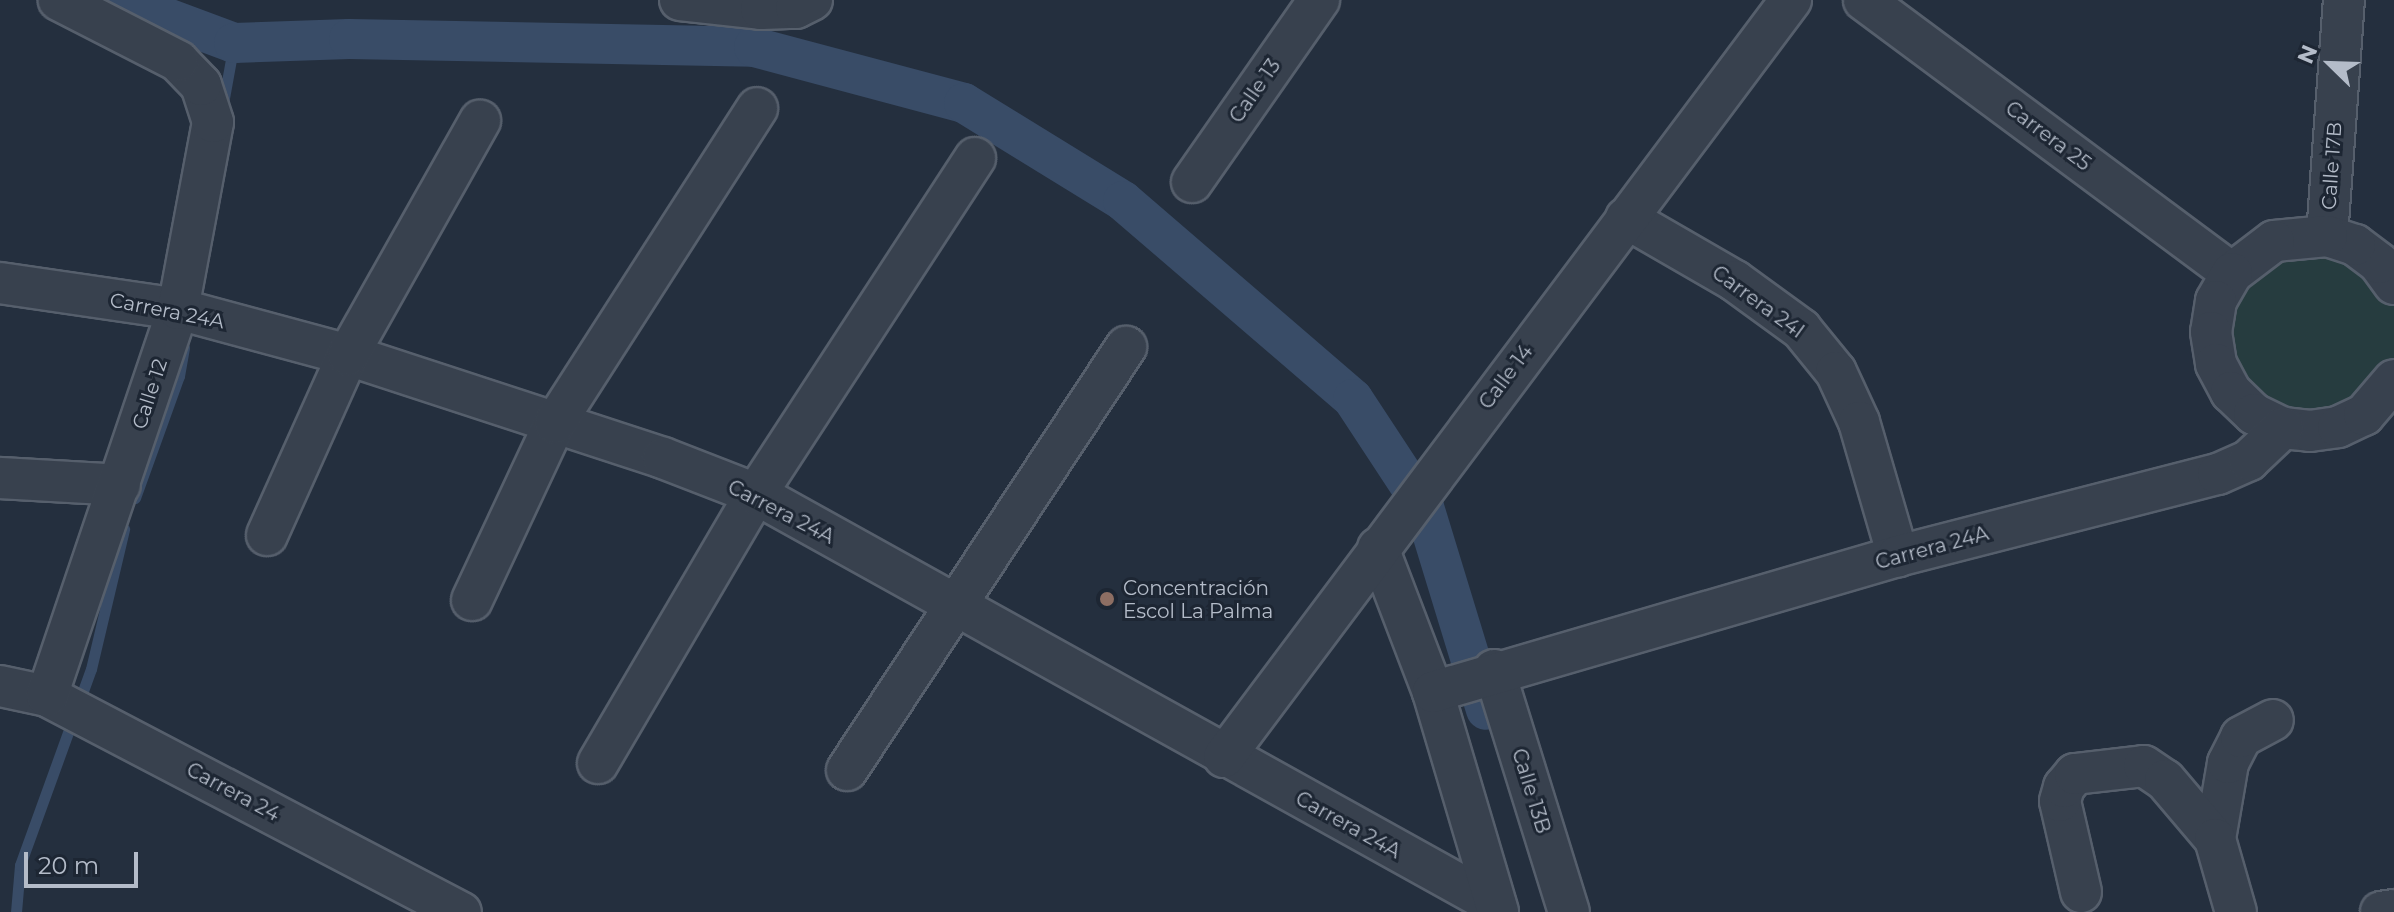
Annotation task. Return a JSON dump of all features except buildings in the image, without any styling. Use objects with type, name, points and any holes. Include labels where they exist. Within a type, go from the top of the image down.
[{"type":"street","name":"Calle 12","points":[[57,701],[120,485],[178,309],[213,122],[201,85],[178,61],[59,0]]},
{"type":"street","points":[[680,0],[804,4]]},
{"type":"street","name":"Calle 13","points":[[1192,182],[1319,0]]},
{"type":"street","name":"Calle 14","points":[[1224,757],[1791,0]]},
{"type":"street","name":"Carrera 25","points":[[1864,0],[2232,273]]},
{"type":"street","name":"Calle 17B","points":[[2327,236],[2344,0]]},
{"type":"street","points":[[472,600],[555,423],[757,108]]},
{"type":"street","points":[[267,535],[348,355],[480,121]]},
{"type":"street","points":[[598,763],[756,494],[975,158]]},
{"type":"street","name":"Carrera 24I","points":[[1626,218],[1735,281],[1801,329],[1836,372],[1859,422],[1898,556]]},
{"type":"street","points":[[2394,284],[2379,263],[2355,245],[2327,236],[2274,241],[2232,273],[2216,301],[2211,332],[2216,364],[2231,392],[2254,414],[2283,428],[2338,427],[2364,415],[2394,380]]},
{"type":"street","name":"Carrera 24A","points":[[0,283],[178,309],[348,355],[756,494],[951,606],[1497,909]]},
{"type":"street","points":[[847,770],[951,606],[1126,347]]},
{"type":"street","name":"Carrera 24A","points":[[1433,692],[1494,670],[1898,556],[2218,474],[2249,460],[2283,428]]},
{"type":"street","points":[[0,478],[120,485]]},
{"type":"street","points":[[1378,548],[1433,692],[1497,909]]},
{"type":"street","name":"Calle 13B","points":[[1494,670],[1569,912]]},
{"type":"street","name":"Carrera 24","points":[[0,686],[57,701],[108,726],[461,912]]},
{"type":"street","points":[[2215,839],[2234,750],[2241,737],[2273,720]]},
{"type":"street","points":[[2081,892],[2060,801],[2075,774],[2144,766],[2165,780],[2215,839],[2236,912]]},
{"type":"street","points":[[2381,912],[2394,910]]},
{"type":"green space","points":[[2323,239],[2394,293],[2394,372],[2379,395],[2299,424],[2250,402],[2222,328],[2239,275]]},
{"type":"waterway","points":[[119,0],[234,43],[349,39],[754,47],[964,103],[1123,201],[1353,399],[1424,507],[1486,710]]},
{"type":"waterway","points":[[222,109],[234,43]]},
{"type":"waterway","points":[[135,498],[179,376],[184,347]]},
{"type":"waterway","points":[[16,912],[20,865],[91,669],[124,529]]},
{"type":"place","name":"Concentración Escol La Palma","points":[[1107,599]]}]
